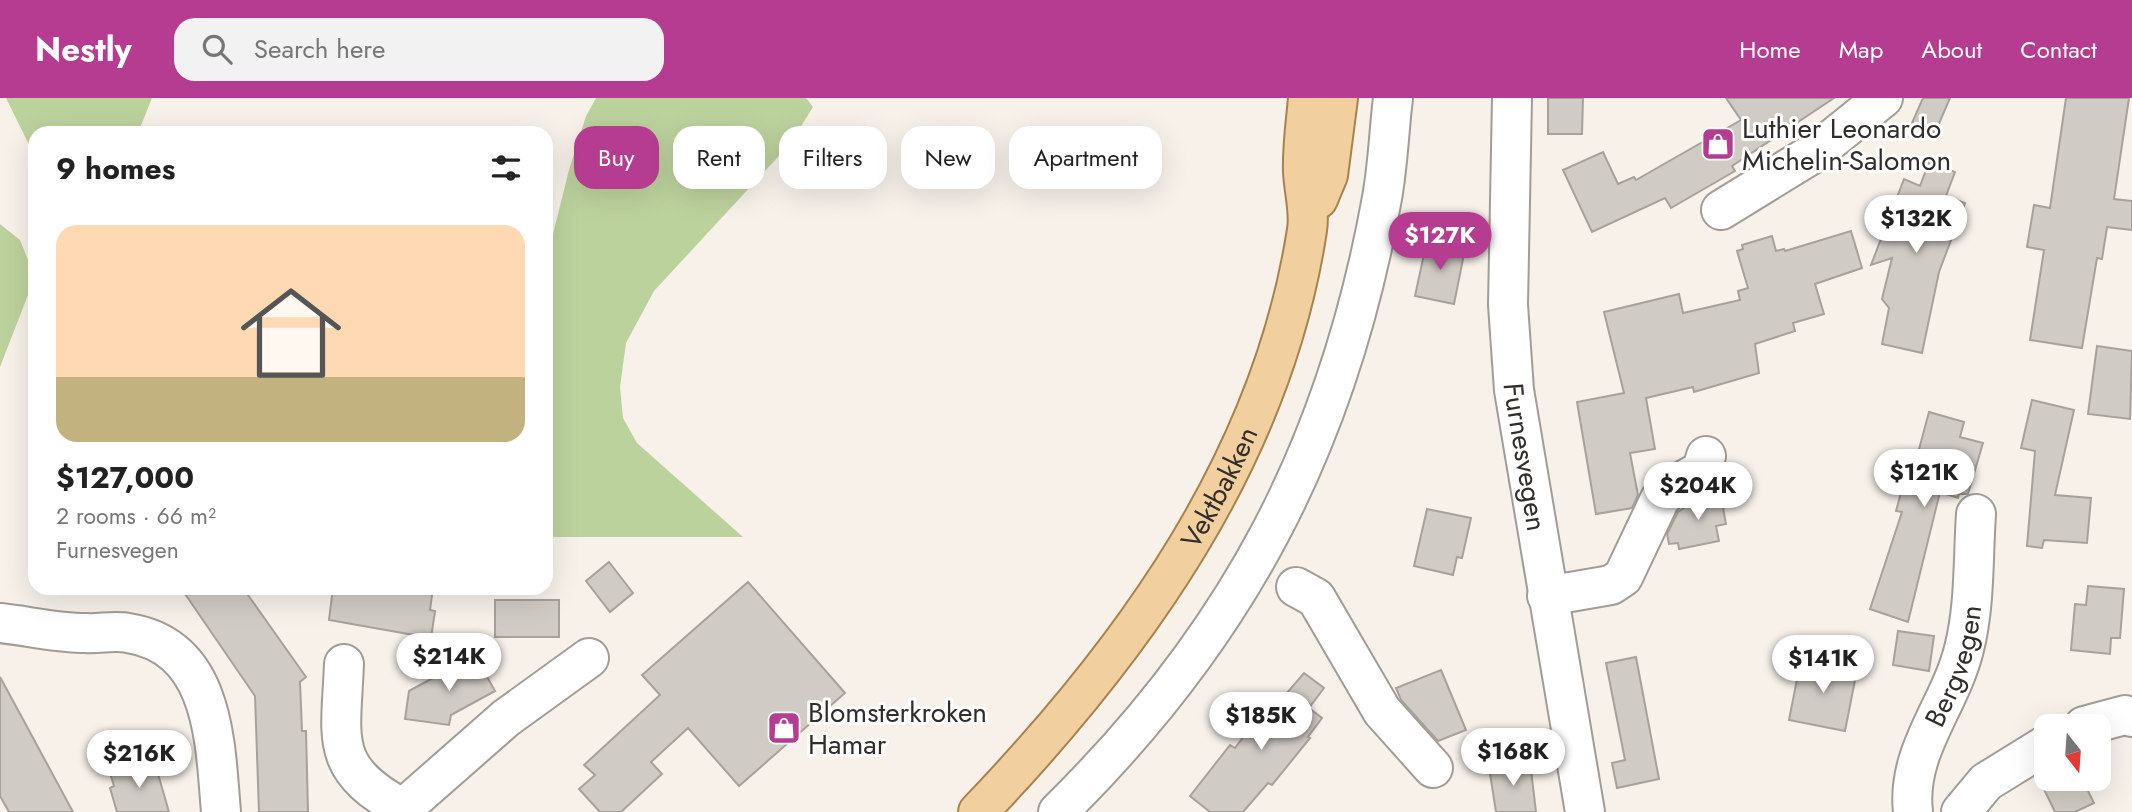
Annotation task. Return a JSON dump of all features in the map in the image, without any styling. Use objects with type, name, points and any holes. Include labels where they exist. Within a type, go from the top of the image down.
[{"type":"main road","name":"Vektbakken","points":[[978,812],[1028,759],[1131,634],[1192,543],[1246,440],[1286,324],[1308,228],[1303,170],[1308,98]]},
{"type":"main road","points":[[1308,228],[1328,175],[1338,98]]},
{"type":"street","points":[[1058,812],[1136,730],[1182,674],[1224,614],[1262,551],[1292,492],[1337,379],[1362,293],[1382,196],[1393,98]]},
{"type":"street","name":"Furnesvegen","points":[[1512,98],[1508,305],[1514,390],[1585,812]]},
{"type":"street","points":[[1721,210],[1817,151],[1883,98]]},
{"type":"street","points":[[1547,596],[1611,585],[1623,577],[1660,499],[1672,487],[1702,470],[1706,456]]},
{"type":"street","name":"Bergvegen","points":[[1913,812],[1912,785],[1918,756],[1952,683],[1964,650],[1969,620],[1976,514]]},
{"type":"street","points":[[1296,587],[1316,598],[1382,710],[1433,768]]},
{"type":"street","points":[[0,623],[86,633],[129,633],[164,646],[193,676],[211,713],[221,812]]},
{"type":"street","points":[[344,664],[341,745],[350,766],[379,795],[401,810],[506,718],[589,658]]},
{"type":"street","points":[[2111,719],[2126,715],[2132,717]]},
{"type":"street","points":[[1961,812],[1986,782],[2034,752]]},
{"type":"green space","points":[[6,98],[152,98],[141,126],[28,126],[28,143]]},
{"type":"green space","points":[[596,98],[806,98],[813,107],[801,126],[779,126],[779,156],[765,171],[765,126],[673,126],[673,189],[748,189],[654,291],[626,343],[620,387],[623,418],[637,443],[743,537],[553,537],[553,234],[574,154],[574,189],[659,189],[659,126],[583,126]]},
{"type":"green space","points":[[0,224],[20,240],[28,260],[28,295],[0,367]]},
{"type":"building","points":[[1548,98],[1583,98],[1582,134],[1548,134]]},
{"type":"building","points":[[1726,98],[1834,98],[1732,166],[1735,171],[1671,208],[1665,198],[1592,232],[1563,170],[1603,152],[1618,184],[1634,177],[1636,180],[1741,120]]},
{"type":"building","points":[[1923,98],[1950,98],[1935,133],[1912,123]]},
{"type":"building","points":[[2066,98],[2129,98],[2114,199],[2132,201],[2132,230],[2107,227],[2102,259],[2097,258],[2082,348],[2030,340],[2044,250],[2027,247],[2034,205],[2050,208]]},
{"type":"building","points":[[1929,162],[1955,172],[1946,196],[1965,203],[1939,272],[1922,353],[1882,344],[1889,308],[1882,299],[1892,258],[1871,265],[1904,179],[1920,186]]},
{"type":"building","points":[[1851,231],[1862,268],[1815,284],[1824,314],[1793,323],[1795,331],[1755,344],[1759,373],[1694,392],[1693,387],[1646,398],[1655,449],[1630,453],[1638,495],[1632,508],[1596,514],[1577,402],[1624,393],[1604,312],[1679,294],[1683,313],[1740,300],[1738,291],[1748,288],[1737,251],[1743,249],[1742,245],[1772,236],[1776,251],[1785,251]]},
{"type":"building","points":[[1427,240],[1465,249],[1454,304],[1415,296]]},
{"type":"building","points":[[2097,346],[2132,351],[2130,419],[2088,414]]},
{"type":"building","points":[[2032,400],[2074,410],[2055,495],[2091,498],[2087,543],[2044,540],[2042,548],[2027,546],[2035,451],[2021,448]]},
{"type":"building","points":[[1929,412],[1964,422],[1960,437],[1983,443],[1968,494],[1959,494],[1958,498],[1940,492],[1908,622],[1870,609],[1902,512],[1896,511],[1905,478],[1911,479]]},
{"type":"building","points":[[1720,491],[1726,524],[1716,526],[1719,541],[1679,549],[1678,543],[1669,544],[1667,534],[1678,512],[1704,494]]},
{"type":"building","points":[[1427,509],[1471,518],[1462,558],[1457,557],[1453,575],[1414,566]]},
{"type":"building","points":[[609,562],[633,593],[610,612],[586,581]]},
{"type":"building","points":[[748,582],[845,693],[739,786],[688,728],[651,762],[662,774],[621,812],[600,812],[579,789],[595,775],[584,765],[660,695],[642,675]]},
{"type":"building","points":[[2088,586],[2124,589],[2120,638],[2111,638],[2110,654],[2071,650],[2075,604],[2086,605]]},
{"type":"building","points":[[186,595],[248,595],[306,677],[300,682],[302,731],[306,731],[308,812],[259,812],[255,696]]},
{"type":"building","points":[[332,595],[432,595],[430,610],[435,611],[431,638],[329,620]]},
{"type":"building","points":[[495,600],[559,600],[559,637],[495,637]]},
{"type":"building","points":[[1898,631],[1934,636],[1929,671],[1893,665]]},
{"type":"building","points":[[475,655],[495,691],[451,715],[449,725],[405,719],[409,691]]},
{"type":"building","points":[[1636,657],[1659,779],[1617,788],[1612,763],[1625,760],[1606,663]]},
{"type":"building","points":[[1801,659],[1857,670],[1845,731],[1789,720]]},
{"type":"building","points":[[1441,670],[1466,730],[1438,741],[1401,700],[1396,688]]},
{"type":"building","points":[[1304,673],[1324,688],[1309,708],[1322,718],[1308,737],[1310,738],[1272,785],[1268,783],[1243,812],[1210,812],[1190,796],[1230,745],[1235,748],[1262,712],[1267,716]]},
{"type":"building","points":[[0,677],[73,812],[9,812],[0,796]]},
{"type":"building","points":[[154,760],[169,812],[117,812],[110,788],[114,786],[110,773]]},
{"type":"building","points":[[1530,761],[1536,812],[1496,812],[1489,767]]},
{"type":"building","points":[[2045,791],[2088,791],[2094,803],[2075,812],[2055,812]]},
{"type":"place","name":"Luthier Leonardo Michelin-Salomon","points":[[1718,144]]},
{"type":"place","name":"Blomsterkroken Hamar","points":[[784,728]]}]
